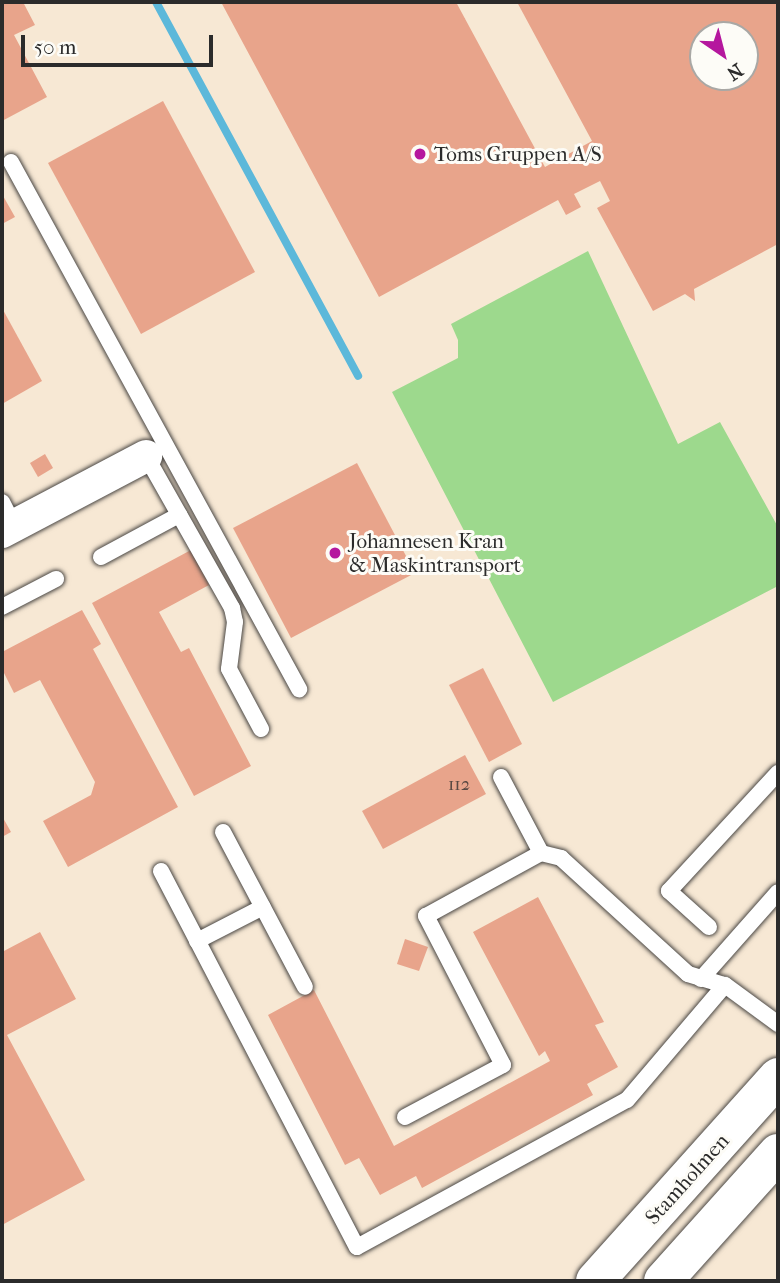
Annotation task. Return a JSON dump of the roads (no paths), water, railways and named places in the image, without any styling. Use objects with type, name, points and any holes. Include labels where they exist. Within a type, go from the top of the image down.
[{"type":"street","points":[[6,520],[156,450]]},
{"type":"street","name":"Stamholmen","points":[[595,1281],[778,1077]]},
{"type":"street","points":[[663,1281],[778,1153]]},
{"type":"lane","points":[[11,162],[156,450],[299,689]]},
{"type":"lane","points":[[156,450],[179,514],[232,608],[235,622],[229,669],[261,729]]},
{"type":"lane","points":[[101,557],[179,514]]},
{"type":"lane","points":[[2,607],[56,579]]},
{"type":"lane","points":[[709,928],[669,891],[778,773]]},
{"type":"lane","points":[[501,777],[541,853]]},
{"type":"lane","points":[[223,831],[306,987]]},
{"type":"lane","points":[[404,1117],[503,1065],[426,916],[541,853],[561,858],[688,974],[725,985],[778,1024]]},
{"type":"lane","points":[[161,871],[357,1247],[627,1100],[725,985]]},
{"type":"lane","points":[[701,979],[778,892]]},
{"type":"lane","points":[[197,941],[263,907]]},
{"type":"waterway","points":[[156,2],[358,376]]},
{"type":"place","name":"Toms Gruppen A/S","points":[[420,154]]},
{"type":"place","name":"Johannesen Kran & Maskintransport","points":[[335,553]]}]
